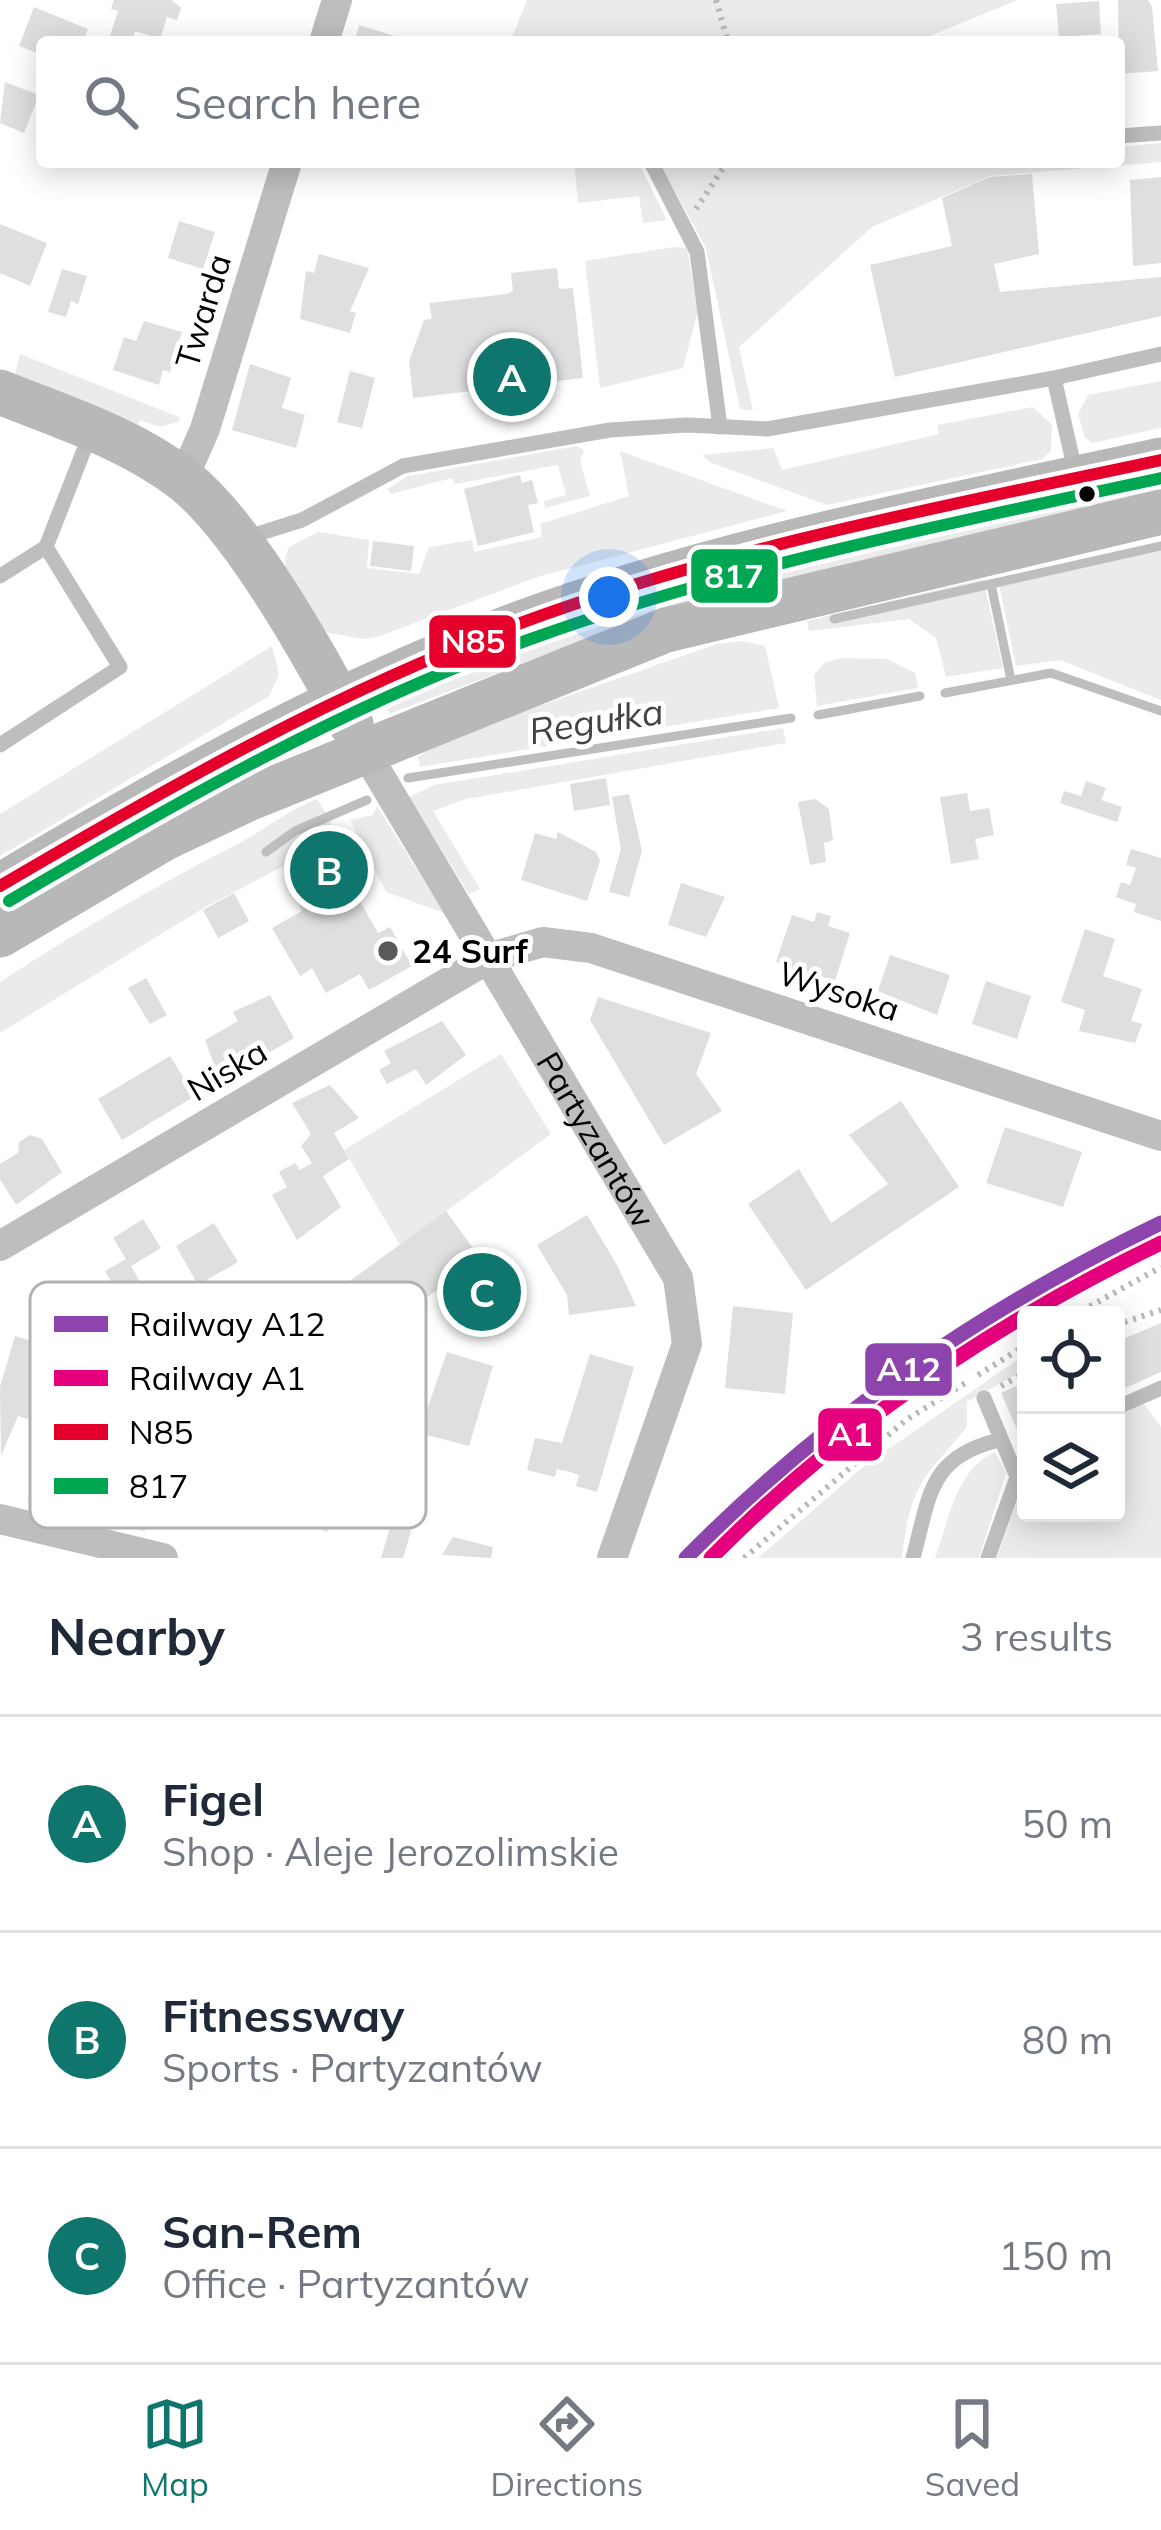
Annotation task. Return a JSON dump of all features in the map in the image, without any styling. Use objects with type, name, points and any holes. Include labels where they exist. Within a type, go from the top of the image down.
[{"type":"main road","points":[[0,392],[92,429],[183,479],[236,541],[339,701],[363,748]]},
{"type":"main road","points":[[0,886],[114,818],[339,701],[520,624],[651,580],[1161,460]]},
{"type":"main road","points":[[0,935],[164,839],[363,748],[666,630],[1161,512]]},
{"type":"street","points":[[326,36],[337,0]]},
{"type":"street","name":"Twarda","points":[[183,479],[205,428],[285,168]]},
{"type":"street","name":"Partyzantów","points":[[363,748],[662,1248],[686,1309],[687,1344],[678,1378],[613,1558]]},
{"type":"street","name":"Wysoka","points":[[490,957],[543,942],[591,948],[1160,1133]]},
{"type":"street","name":"Niska","points":[[0,1246],[490,957]]},
{"type":"street","points":[[0,1519],[30,1526]]},
{"type":"street","points":[[38,1528],[163,1558]]},
{"type":"lane","points":[[1125,136],[1161,133]]},
{"type":"lane","points":[[655,168],[685,220],[697,252],[720,427]]},
{"type":"lane","points":[[236,541],[302,520],[403,466],[610,430],[767,429],[858,417],[1161,354]]},
{"type":"lane","points":[[1054,378],[1077,478]]},
{"type":"lane","points":[[0,576],[46,547],[92,429]]},
{"type":"lane","points":[[0,745],[120,667],[46,547]]},
{"type":"lane","points":[[1125,1404],[1161,1388]]},
{"type":"lane","points":[[984,1398],[1015,1472]]},
{"type":"lane","points":[[913,1558],[939,1471],[960,1453],[999,1440]]},
{"type":"lane","points":[[988,1558],[1017,1468]]},
{"type":"path","points":[[716,0],[726,36]]},
{"type":"path","points":[[685,220],[704,202],[724,168]]},
{"type":"path","points":[[1090,1306],[1161,1267]]},
{"type":"path","points":[[1125,1322],[1161,1310]]},
{"type":"path","points":[[744,1558],[906,1420],[1017,1351]]},
{"type":"shaded area","points":[[527,0],[1018,0],[930,36],[512,36]]},
{"type":"shaded area","points":[[1161,143],[1161,162],[1125,165],[1125,146]]},
{"type":"shaded area","points":[[575,168],[641,168],[667,220],[643,223],[639,196],[578,203]]},
{"type":"shaded area","points":[[662,168],[1088,168],[990,176],[872,227],[739,347],[753,411],[740,409],[706,248]]},
{"type":"shaded area","points":[[687,248],[698,311],[683,368],[600,388],[585,261]]},
{"type":"shaded area","points":[[20,354],[180,421],[160,427],[140,420],[137,428],[14,379]]},
{"type":"shaded area","points":[[1161,381],[1161,428],[1093,443],[1085,438],[1078,414],[1088,395]]},
{"type":"shaded area","points":[[1033,407],[1052,425],[1051,451],[1042,459],[827,505],[709,462],[702,455],[773,448],[782,470],[939,434],[937,425]]},
{"type":"shaded area","points":[[577,446],[584,450],[580,461],[590,496],[545,508],[544,501],[566,495],[558,465],[455,484],[452,478],[391,494],[387,489],[408,476]]},
{"type":"shaded area","points":[[620,451],[787,511],[537,577],[363,639],[329,633],[294,595],[286,571],[289,547],[318,532],[369,540],[367,568],[419,574],[429,547],[472,540],[474,552],[542,537],[540,524],[629,496]]},
{"type":"shaded area","points":[[1161,482],[1161,491],[729,592],[637,620],[389,714],[386,705],[478,663],[668,597],[865,546]]},
{"type":"shaded area","points":[[1161,542],[1161,700],[1060,660],[1016,666],[998,579]]},
{"type":"shaded area","points":[[983,579],[1003,668],[946,677],[936,638],[909,619],[809,631],[807,621]]},
{"type":"shaded area","points":[[742,641],[765,646],[779,708],[420,767],[418,757],[447,738],[717,644]]},
{"type":"shaded area","points":[[272,646],[279,675],[269,696],[0,856],[0,814]]},
{"type":"shaded area","points":[[887,659],[915,673],[918,688],[817,706],[814,675],[826,662]]},
{"type":"shaded area","points":[[783,728],[786,743],[466,799],[433,811],[480,889],[469,894],[409,797],[434,785]]},
{"type":"shaded area","points":[[317,799],[331,821],[327,843],[202,909],[0,1033],[0,982],[116,910]]},
{"type":"shaded area","points":[[377,806],[444,913],[386,892],[350,820],[373,815]]},
{"type":"shaded area","points":[[501,1054],[551,1134],[400,1245],[344,1150]]},
{"type":"shaded area","points":[[1017,1360],[1017,1374],[967,1402],[967,1427],[914,1498],[902,1558],[758,1558],[864,1466]]},
{"type":"shaded area","points":[[1144,1404],[1161,1427],[1161,1558],[997,1558],[1017,1500],[1017,1522],[1125,1522],[1125,1413]]},
{"type":"shaded area","points":[[995,1452],[1006,1473],[979,1558],[935,1558],[963,1483],[971,1470]]},
{"type":"building","points":[[114,0],[172,0],[181,8],[177,20],[167,17],[161,36],[135,31],[134,36],[110,36],[118,11],[111,9]]},
{"type":"building","points":[[1118,0],[1148,0],[1158,71],[1125,74],[1125,36],[1118,36]]},
{"type":"building","points":[[1099,1],[1101,34],[1059,36],[1056,4]]},
{"type":"building","points":[[34,7],[88,29],[85,36],[36,36],[36,53],[19,46]]},
{"type":"building","points":[[359,25],[395,36],[356,36]]},
{"type":"building","points":[[5,82],[36,94],[24,133],[0,123]]},
{"type":"building","points":[[1032,174],[1039,254],[994,264],[1000,292],[1161,277],[1161,316],[895,377],[870,265],[952,246],[942,198],[990,177]]},
{"type":"building","points":[[1161,177],[1161,263],[1133,266],[1130,180]]},
{"type":"building","points":[[179,221],[215,232],[203,269],[168,258]]},
{"type":"building","points":[[0,224],[47,243],[30,286],[0,273]]},
{"type":"building","points":[[319,254],[369,268],[350,311],[356,313],[350,333],[300,319],[306,271],[314,273]]},
{"type":"building","points":[[557,268],[559,289],[573,288],[583,378],[413,398],[409,361],[424,320],[432,319],[429,303],[507,294],[513,291],[511,273]]},
{"type":"building","points":[[62,269],[87,276],[78,304],[71,301],[66,317],[48,312]]},
{"type":"building","points":[[144,321],[182,332],[170,372],[163,370],[159,385],[113,370],[124,337],[136,341]]},
{"type":"building","points":[[250,364],[291,378],[282,408],[305,415],[296,448],[232,430]]},
{"type":"building","points":[[350,371],[375,378],[362,428],[337,422]]},
{"type":"building","points":[[520,475],[522,483],[532,480],[538,503],[528,505],[534,532],[478,546],[464,489]]},
{"type":"building","points":[[373,541],[414,546],[411,571],[370,566]]},
{"type":"building","points":[[606,778],[610,805],[574,811],[570,784]]},
{"type":"building","points":[[1086,781],[1106,788],[1101,800],[1122,807],[1117,822],[1060,803],[1064,791],[1081,796]]},
{"type":"building","points":[[967,793],[970,811],[989,808],[994,835],[975,839],[979,859],[951,864],[940,797]]},
{"type":"building","points":[[629,794],[642,851],[629,897],[609,892],[621,849],[612,797]]},
{"type":"building","points":[[815,799],[829,809],[833,840],[824,843],[826,862],[810,865],[798,802]]},
{"type":"building","points":[[558,832],[596,852],[600,861],[587,901],[521,880],[535,833],[556,839]]},
{"type":"building","points":[[329,847],[378,933],[390,927],[412,966],[369,990],[360,974],[326,993],[312,968],[300,976],[272,928],[302,911],[299,905],[317,894],[301,864]]},
{"type":"building","points":[[1131,849],[1161,858],[1161,921],[1134,912],[1136,904],[1116,897],[1121,882],[1130,885],[1136,868],[1126,865]]},
{"type":"building","points":[[681,883],[725,897],[706,937],[668,925]]},
{"type":"building","points":[[234,893],[249,921],[218,938],[203,910]]},
{"type":"building","points":[[817,912],[831,916],[828,926],[850,933],[835,981],[776,962],[792,915],[814,922]]},
{"type":"building","points":[[1085,929],[1115,939],[1103,976],[1142,989],[1131,1021],[1142,1024],[1135,1043],[1079,1031],[1085,1010],[1061,1002]]},
{"type":"building","points":[[890,955],[950,975],[937,1015],[878,991]]},
{"type":"building","points":[[146,978],[167,1015],[150,1024],[128,988]]},
{"type":"building","points":[[986,981],[1031,996],[1017,1039],[972,1024]]},
{"type":"building","points":[[270,995],[294,1038],[227,1077],[218,1075],[205,1040],[238,1021],[233,1012]]},
{"type":"building","points":[[598,997],[711,1033],[696,1074],[722,1111],[664,1145],[590,1020]]},
{"type":"building","points":[[442,1021],[466,1055],[426,1085],[416,1069],[387,1084],[379,1070],[391,1063],[384,1051]]},
{"type":"building","points":[[170,1056],[195,1096],[122,1140],[98,1099]]},
{"type":"building","points":[[330,1085],[359,1118],[334,1133],[349,1159],[323,1176],[341,1207],[297,1240],[272,1195],[287,1187],[279,1172],[295,1163],[300,1170],[312,1163],[301,1146],[311,1134],[292,1103]]},
{"type":"building","points":[[901,1101],[959,1187],[806,1290],[748,1204],[799,1169],[831,1223],[888,1184],[849,1135]]},
{"type":"building","points":[[1005,1127],[1082,1152],[1063,1207],[986,1183]]},
{"type":"building","points":[[30,1135],[42,1139],[62,1172],[16,1205],[0,1179],[0,1164],[18,1153],[19,1142]]},
{"type":"building","points":[[446,1211],[481,1259],[426,1298],[426,1282],[348,1282]]},
{"type":"building","points":[[587,1215],[636,1306],[569,1315],[567,1295],[537,1245]]},
{"type":"building","points":[[143,1219],[161,1248],[131,1266],[140,1282],[111,1282],[105,1271],[126,1259],[113,1238]]},
{"type":"building","points":[[214,1223],[238,1262],[196,1282],[176,1246]]},
{"type":"building","points":[[733,1306],[793,1313],[785,1394],[725,1388]]},
{"type":"building","points":[[1161,1323],[1161,1372],[1125,1388],[1125,1338]]},
{"type":"building","points":[[15,1336],[30,1340],[28,1419],[18,1416],[1,1456],[0,1387]]},
{"type":"building","points":[[447,1352],[493,1366],[469,1446],[426,1435],[426,1413]]},
{"type":"building","points":[[590,1354],[634,1367],[597,1492],[576,1486],[579,1475],[570,1472],[557,1469],[555,1477],[527,1470],[535,1438],[562,1443]]},
{"type":"building","points":[[1017,1386],[1017,1429],[1001,1393]]},
{"type":"building","points":[[390,1528],[412,1528],[403,1558],[381,1558]]},
{"type":"building","points":[[453,1537],[493,1547],[491,1558],[442,1555]]},
{"type":"waterway","points":[[991,584],[1161,546]]},
{"type":"waterway","points":[[834,619],[991,584],[1011,680]]},
{"type":"waterway","name":"Regułka","points":[[945,693],[1051,673],[1161,711]]},
{"type":"waterway","name":"Regułka","points":[[818,715],[920,696]]},
{"type":"waterway","name":"Regułka","points":[[408,778],[791,718]]},
{"type":"waterway","name":"Regułka","points":[[266,852],[295,831],[367,800]]},
{"type":"rail line","name":"A12","points":[[686,1558],[794,1458],[909,1370],[1031,1292],[1161,1223]]},
{"type":"rail line","name":"A1","points":[[711,1558],[813,1464],[922,1381],[1038,1308],[1161,1243]]},
{"type":"transit line","name":"N85","points":[[0,886],[318,711],[518,624],[756,550],[1161,460]]},
{"type":"transit line","name":"817","points":[[9,901],[198,792],[327,725],[528,640],[762,568],[1161,478]]},
{"type":"place","name":"Figel","points":[[512,377]]},
{"type":"place","name":"Fitnessway","points":[[329,870]]},
{"type":"place","name":"24 Surf","points":[[388,951]]},
{"type":"place","name":"San-Rem","points":[[482,1292]]}]
